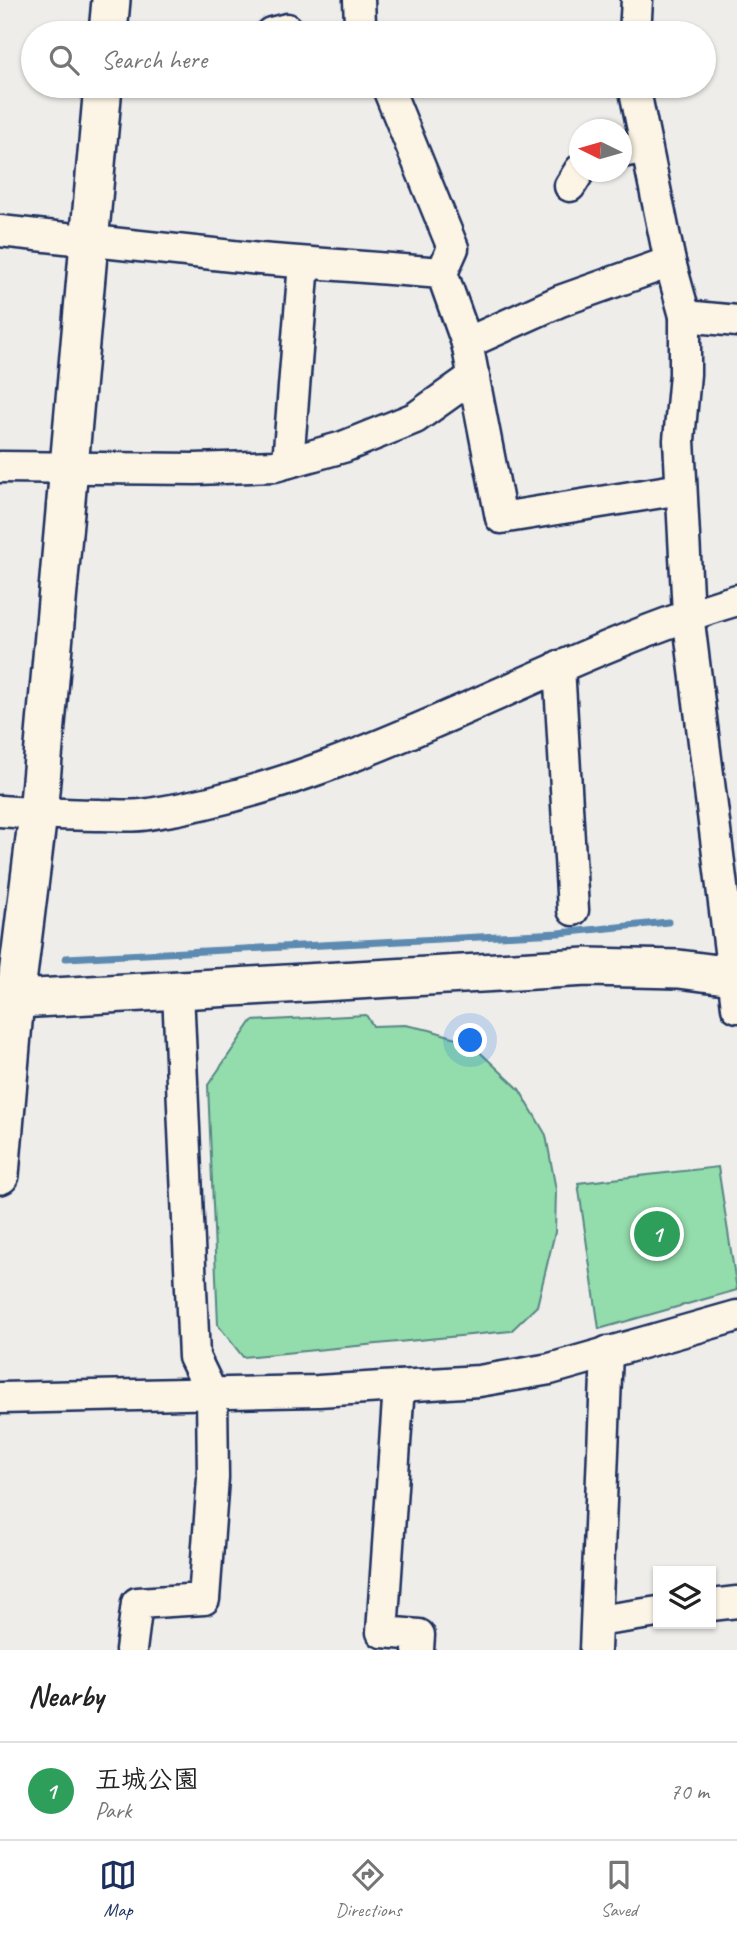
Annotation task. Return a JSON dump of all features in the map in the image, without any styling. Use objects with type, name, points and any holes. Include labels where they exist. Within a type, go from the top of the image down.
[{"type":"street","points":[[109,21],[111,0]]},
{"type":"street","points":[[359,0],[360,21]]},
{"type":"street","points":[[636,21],[637,0]]},
{"type":"street","points":[[0,1175],[8,1000],[38,814],[102,98]]},
{"type":"street","points":[[392,98],[453,248],[442,273],[467,343],[501,518],[681,489]]},
{"type":"street","points":[[8,1000],[587,967],[679,969],[735,991],[688,614],[679,440],[685,374],[685,316],[634,150],[634,98]]},
{"type":"street","points":[[0,231],[304,263],[442,273]]},
{"type":"street","points":[[467,343],[560,301],[670,262]]},
{"type":"street","points":[[288,462],[304,263]]},
{"type":"street","points":[[685,316],[737,321]]},
{"type":"street","points":[[0,467],[197,469],[275,466],[343,447],[415,418],[474,376]]},
{"type":"street","points":[[0,811],[146,815],[247,794],[383,743],[559,666],[688,614],[737,600]]},
{"type":"street","points":[[559,666],[573,910]]},
{"type":"street","points":[[131,1650],[137,1603],[204,1599],[213,1478],[212,1394],[194,1357],[178,991]]},
{"type":"street","points":[[0,1398],[212,1394],[479,1381],[550,1369],[737,1315]]},
{"type":"street","points":[[607,1352],[596,1636],[653,1614]]},
{"type":"street","points":[[399,1386],[382,1632],[419,1635],[418,1650]]},
{"type":"street","points":[[716,1604],[737,1601]]},
{"type":"green space","points":[[366,1015],[373,1026],[405,1025],[469,1042],[519,1089],[546,1135],[556,1190],[555,1232],[537,1306],[511,1331],[243,1357],[218,1325],[208,1085],[252,1021]]},
{"type":"green space","points":[[718,1167],[737,1290],[599,1329],[578,1183]]},
{"type":"waterway","points":[[66,958],[559,933],[668,922]]},
{"type":"place","name":"五城公園","points":[[657,1234]]}]
